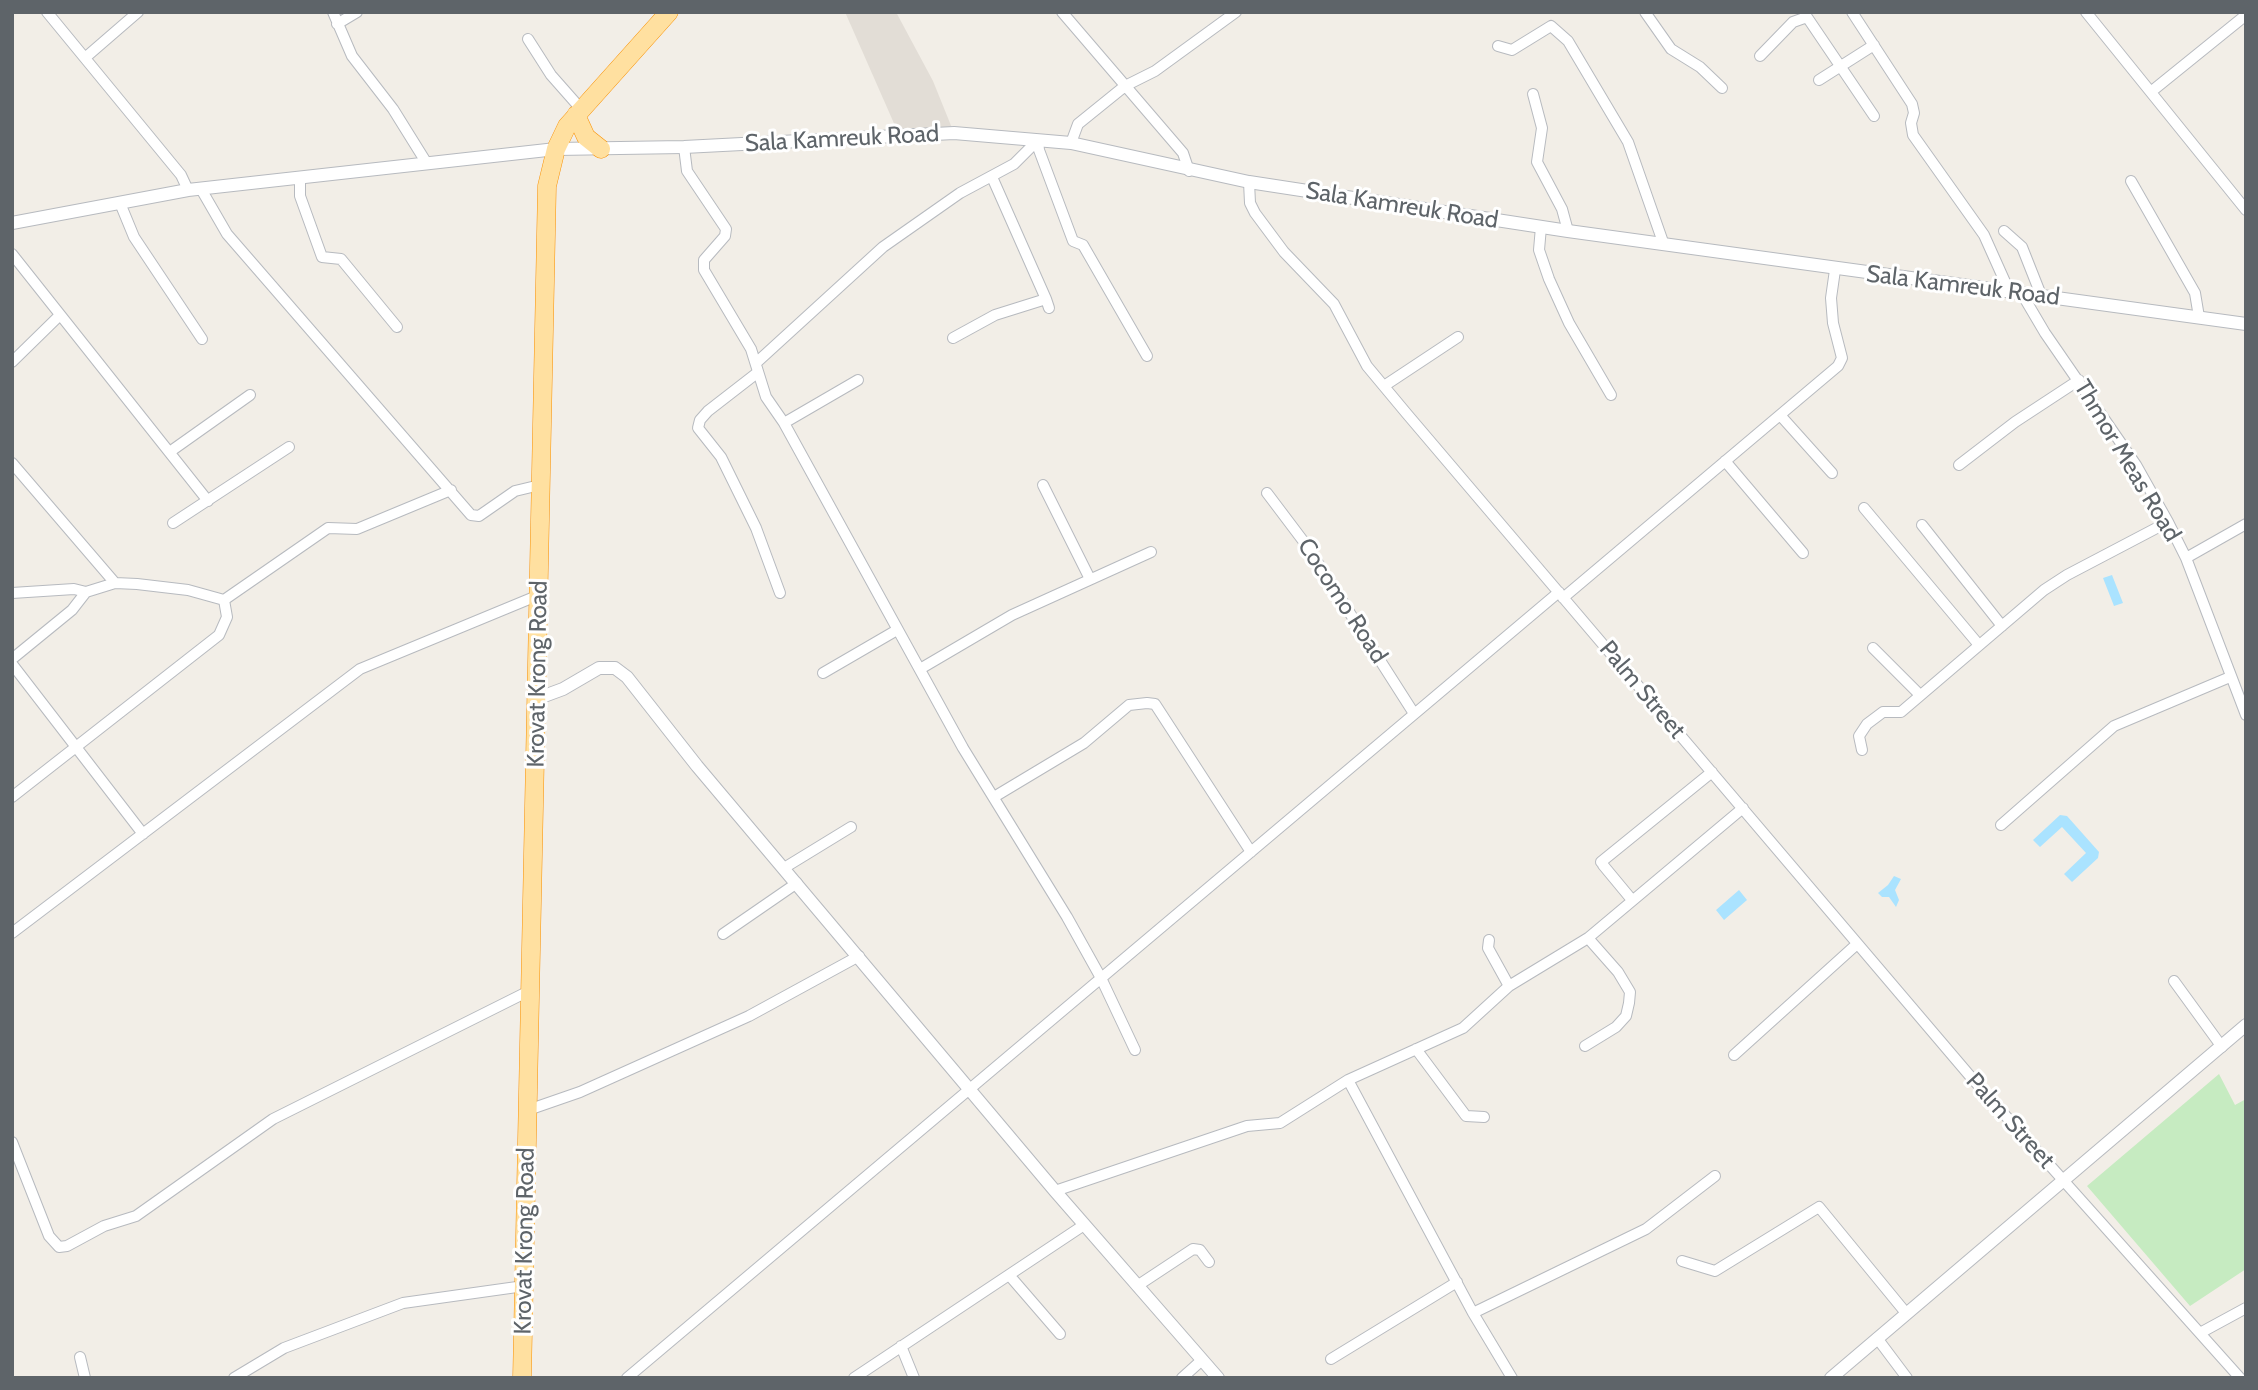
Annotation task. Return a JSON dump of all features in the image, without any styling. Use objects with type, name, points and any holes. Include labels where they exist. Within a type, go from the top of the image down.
[{"type":"highway","name":"Krovat Krong Road","points":[[522,1378],[547,186],[556,149],[579,112],[669,12]]},
{"type":"highway","points":[[579,112],[586,137],[601,149]]},
{"type":"street","points":[[47,12],[195,189],[227,234],[474,517],[512,492],[540,485]]},
{"type":"street","points":[[86,57],[138,12]]},
{"type":"street","points":[[333,12],[352,56],[393,109],[426,162]]},
{"type":"street","points":[[337,24],[357,12]]},
{"type":"street","points":[[1062,12],[1183,153],[1188,171]]},
{"type":"street","points":[[1071,143],[1078,124],[1125,86],[1155,71],[1221,17],[1236,12]]},
{"type":"street","points":[[1645,12],[1671,49],[1700,67],[1722,88]]},
{"type":"street","name":"Thmor Meas Road","points":[[1852,12],[1912,104],[1913,135],[1984,235],[2016,294],[2079,380],[2136,465],[2168,522],[2186,558],[2222,680],[2246,715]]},
{"type":"street","points":[[2086,12],[2246,211]]},
{"type":"street","points":[[2152,91],[2246,15]]},
{"type":"street","points":[[1760,56],[1793,22],[1804,16],[1812,22],[1874,116]]},
{"type":"street","points":[[1498,46],[1511,50],[1551,26],[1567,41],[1628,142],[1664,245]]},
{"type":"street","points":[[528,39],[579,112]]},
{"type":"street","points":[[1819,79],[1874,45]]},
{"type":"street","points":[[1533,94],[1542,128],[1537,162],[1562,209],[1568,231]]},
{"type":"street","name":"Sala Kamreuk Road","points":[[12,223],[122,212],[195,189],[556,149],[684,147],[954,133],[1071,143],[1249,186],[1835,270],[2246,324]]},
{"type":"street","points":[[780,593],[756,528],[721,457],[698,428],[708,411],[757,368],[883,247],[960,193],[1014,164],[1038,140]]},
{"type":"street","points":[[1038,140],[1039,150],[1073,241],[1083,245],[1147,356]]},
{"type":"street","points":[[684,147],[687,171],[726,229],[725,236],[704,260],[704,270],[751,349],[766,397],[920,669],[1101,978],[1135,1050]]},
{"type":"street","points":[[300,177],[300,196],[322,257],[341,259],[397,327]]},
{"type":"street","points":[[953,338],[995,315],[1048,304],[992,177]]},
{"type":"street","points":[[2131,181],[2195,293],[2199,317]]},
{"type":"street","name":"Palm Street","points":[[1249,186],[1250,204],[1284,252],[1334,304],[1367,366],[1857,944],[2239,1378]]},
{"type":"street","points":[[122,212],[202,338]]},
{"type":"street","points":[[1541,227],[1539,250],[1549,279],[1569,323],[1611,395]]},
{"type":"street","points":[[2004,231],[2022,247],[2040,295]]},
{"type":"street","points":[[12,254],[208,501]]},
{"type":"street","points":[[627,1378],[971,1090],[1413,712],[1725,461],[1842,360],[1831,311],[1835,270]]},
{"type":"street","points":[[12,362],[59,316]]},
{"type":"street","points":[[1384,386],[1458,337]]},
{"type":"street","points":[[783,423],[858,380]]},
{"type":"street","points":[[1959,465],[2015,422],[2079,380]]},
{"type":"street","points":[[171,451],[250,395]]},
{"type":"street","points":[[1780,415],[1832,473]]},
{"type":"street","points":[[173,523],[289,447]]},
{"type":"street","points":[[1725,461],[1803,553]]},
{"type":"street","points":[[12,463],[115,583]]},
{"type":"street","points":[[1043,485],[1090,579]]},
{"type":"street","points":[[224,600],[328,528],[357,529],[451,490]]},
{"type":"street","name":"Cocomo Road","points":[[1267,493],[1307,546],[1413,712]]},
{"type":"street","points":[[1864,508],[1979,645]]},
{"type":"street","points":[[1862,750],[1859,736],[1867,724],[1883,712],[1901,712],[2060,579],[2168,522]]},
{"type":"street","points":[[2186,558],[2246,524]]},
{"type":"street","points":[[1922,525],[2002,626]]},
{"type":"street","points":[[920,669],[1013,615],[1151,552]]},
{"type":"street","points":[[12,593],[74,589],[86,592],[115,583],[188,590],[224,600]]},
{"type":"street","points":[[12,659],[72,610],[86,592]]},
{"type":"street","points":[[12,933],[360,669],[539,595]]},
{"type":"street","points":[[12,797],[219,635],[226,617],[224,600]]},
{"type":"street","points":[[823,673],[897,629]]},
{"type":"street","points":[[1874,648],[1920,695]]},
{"type":"street","points":[[12,664],[144,834]]},
{"type":"street","points":[[536,699],[563,689],[599,668],[615,668],[627,677],[1084,1226],[1217,1378]]},
{"type":"street","points":[[2001,825],[2114,726],[2222,680]]},
{"type":"street","points":[[994,797],[1084,743],[1129,705],[1147,702],[1155,704],[1251,852]]},
{"type":"street","points":[[1632,900],[1602,863],[1712,772]]},
{"type":"street","points":[[1055,1191],[1247,1126],[1280,1124],[1348,1080],[1463,1028],[1508,986],[1588,937],[1743,808]]},
{"type":"street","points":[[784,868],[851,827]]},
{"type":"street","points":[[723,934],[797,883]]},
{"type":"street","points":[[1585,1046],[1616,1027],[1626,1016],[1630,992],[1618,972],[1588,937]]},
{"type":"street","points":[[1489,940],[1488,948],[1508,986]]},
{"type":"street","points":[[1734,1055],[1857,944]]},
{"type":"street","points":[[528,1110],[580,1092],[749,1016],[859,956]]},
{"type":"street","points":[[2174,981],[2222,1047]]},
{"type":"street","points":[[12,1142],[49,1236],[59,1247],[66,1246],[104,1226],[136,1216],[273,1119],[529,991]]},
{"type":"street","points":[[1831,1378],[2246,1025]]},
{"type":"street","points":[[1416,1049],[1466,1116],[1483,1118]]},
{"type":"street","points":[[1348,1080],[1512,1378]]},
{"type":"street","points":[[1474,1313],[1646,1229],[1715,1177]]},
{"type":"street","points":[[1682,1261],[1715,1271],[1819,1208],[1906,1313]]},
{"type":"street","points":[[854,1378],[1084,1226]]},
{"type":"street","points":[[1137,1286],[1193,1249],[1200,1250],[1209,1262]]},
{"type":"street","points":[[1009,1275],[1060,1334]]},
{"type":"street","points":[[1331,1359],[1457,1282]]},
{"type":"street","points":[[234,1378],[284,1348],[403,1303],[524,1286]]},
{"type":"street","points":[[2200,1333],[2246,1308]]},
{"type":"street","points":[[1877,1338],[1907,1378]]},
{"type":"street","points":[[901,1346],[914,1378]]},
{"type":"street","points":[[80,1357],[85,1378]]},
{"type":"street","points":[[1182,1378],[1202,1360]]},
{"type":"shaded area","points":[[845,12],[896,12],[933,81],[954,133],[900,137]]},
{"type":"green space","points":[[2219,1074],[2235,1105],[2246,1099],[2246,1269],[2190,1306],[2087,1186]]},
{"type":"water","points":[[2112,575],[2123,603],[2114,606],[2103,578]]},
{"type":"water","points":[[2060,815],[2067,816],[2099,852],[2098,858],[2072,882],[2064,874],[2086,853],[2062,827],[2040,847],[2033,840]]},
{"type":"water","points":[[1894,876],[1901,879],[1895,890],[1899,900],[1896,907],[1889,897],[1882,897],[1878,893]]},
{"type":"water","points":[[1739,890],[1747,900],[1724,920],[1716,910]]}]
